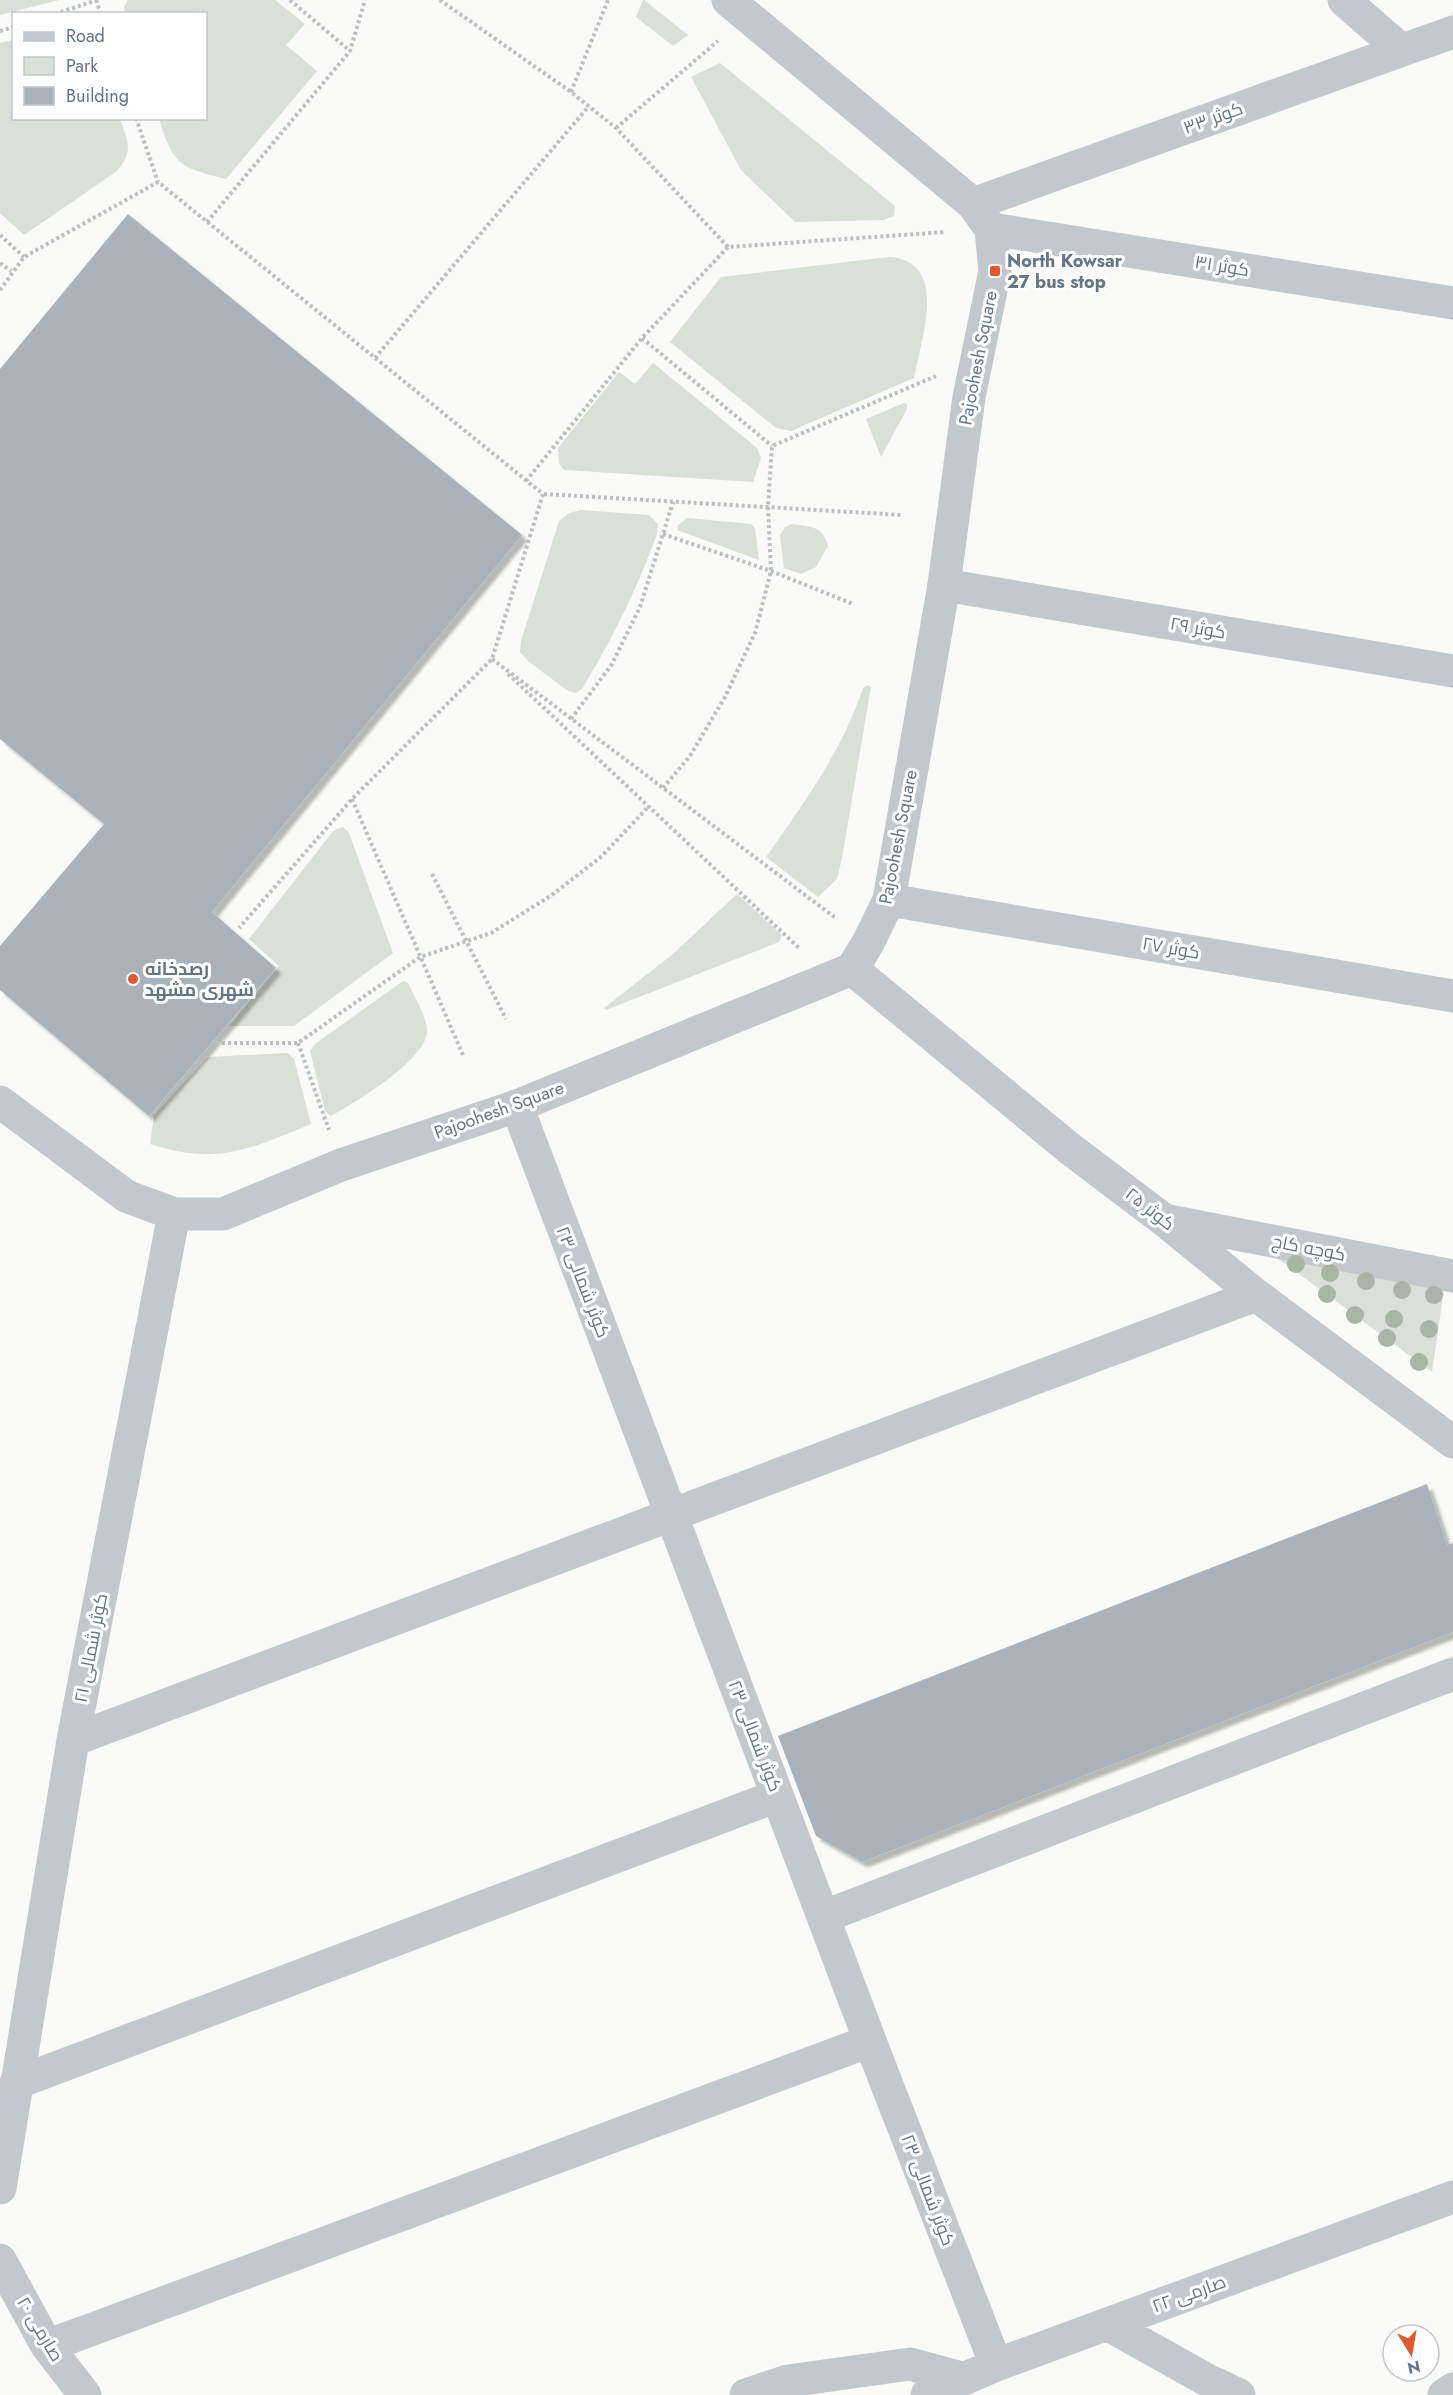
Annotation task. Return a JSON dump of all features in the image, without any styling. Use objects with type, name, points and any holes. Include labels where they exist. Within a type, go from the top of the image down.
[{"type":"street","points":[[1344,0],[1401,50]]},
{"type":"street","points":[[737,8],[982,216]]},
{"type":"street","name":"کوثر ۳۳","points":[[982,216],[1401,50],[1453,32]]},
{"type":"street","name":"کوثر ۳۱","points":[[982,216],[1453,303]]},
{"type":"street","name":"Pajoohesh Square","points":[[0,1102],[126,1196],[174,1214],[224,1214],[341,1165],[517,1106],[850,964],[888,900],[944,585],[976,359],[995,271],[982,216]]},
{"type":"street","name":"کوثر ۲۹","points":[[944,585],[1453,671]]},
{"type":"street","name":"کوثر ۲۷","points":[[888,900],[1453,996]]},
{"type":"street","name":"کوثر ۲۵","points":[[850,964],[1069,1148],[1164,1220],[1256,1295],[1453,1442]]},
{"type":"street","name":"کوثر شمالی ۲۳","points":[[517,1106],[870,2041],[996,2365]]},
{"type":"street","name":"کوثر شمالی ۲۱","points":[[16,2083],[73,1740],[174,1214]]},
{"type":"street","name":"کوچه کاج","points":[[1164,1220],[1453,1276]]},
{"type":"street","points":[[73,1740],[671,1513],[1256,1295]]},
{"type":"street","points":[[823,1917],[1453,1674]]},
{"type":"street","points":[[0,2188],[16,2083],[777,1796]]},
{"type":"street","points":[[47,2346],[870,2041]]},
{"type":"street","name":"صارمی ۲۲","points":[[927,2395],[996,2365],[1453,2197]]},
{"type":"street","name":"صارمی ۲۰","points":[[0,2260],[47,2346],[85,2395]]},
{"type":"street","points":[[1107,2324],[1239,2395]]},
{"type":"street","points":[[746,2395],[788,2381],[910,2364],[965,2379]]},
{"type":"street","points":[[1444,2395],[1453,2388]]},
{"type":"path","points":[[60,12],[96,0]]},
{"type":"path","points":[[290,0],[350,51]]},
{"type":"path","points":[[207,222],[350,51],[365,0]]},
{"type":"path","points":[[440,0],[572,92],[616,129],[728,247]]},
{"type":"path","points":[[572,92],[608,0]]},
{"type":"path","points":[[616,129],[737,8]]},
{"type":"path","points":[[375,358],[589,106]]},
{"type":"path","points":[[137,120],[158,182],[543,494],[902,515]]},
{"type":"path","points":[[0,290],[24,257],[158,182]]},
{"type":"path","points":[[526,481],[642,338],[728,247],[982,216]]},
{"type":"path","points":[[0,235],[24,257]]},
{"type":"path","points":[[0,263],[11,272]]},
{"type":"path","points":[[642,338],[772,446]]},
{"type":"path","points":[[772,446],[976,359]]},
{"type":"path","points":[[663,788],[690,756],[725,697],[755,633],[771,571],[768,507],[772,446]]},
{"type":"path","points":[[239,928],[352,799],[492,659],[543,494]]},
{"type":"path","points":[[571,719],[612,664],[636,616],[673,502]]},
{"type":"path","points":[[663,534],[771,571],[853,604]]},
{"type":"path","points":[[492,659],[663,788],[850,964]]},
{"type":"path","points":[[492,659],[648,807],[850,964]]},
{"type":"path","points":[[352,799],[463,1055]]},
{"type":"path","points":[[216,1043],[298,1042],[420,957],[491,933],[552,896],[602,856],[648,807]]},
{"type":"path","points":[[432,874],[506,1019]]},
{"type":"path","points":[[298,1042],[341,1165]]},
{"type":"green space","points":[[0,0],[59,0],[0,15]]},
{"type":"green space","points":[[128,0],[275,0],[305,24],[286,45],[317,71],[226,179],[198,171],[180,162],[174,155],[159,120],[207,120],[207,12],[125,12],[124,7]]},
{"type":"green space","points":[[643,0],[688,35],[673,46],[636,17]]},
{"type":"green space","points":[[12,40],[12,120],[120,120],[128,146],[126,158],[117,171],[24,235],[0,213],[0,43]]},
{"type":"green space","points":[[720,63],[895,206],[894,216],[884,220],[795,222],[741,170],[691,77]]},
{"type":"green space","points":[[889,257],[908,262],[920,272],[926,287],[925,324],[914,378],[791,431],[776,428],[670,342],[721,277]]},
{"type":"green space","points":[[653,363],[757,448],[761,458],[753,482],[564,470],[559,463],[558,448],[619,372],[635,384]]},
{"type":"green space","points":[[904,403],[907,404],[907,409],[881,457],[866,419]]},
{"type":"green space","points":[[581,510],[649,515],[658,524],[657,534],[649,555],[624,613],[582,689],[576,693],[568,691],[528,661],[520,652],[521,641],[559,521],[569,513]]},
{"type":"green space","points":[[688,518],[751,524],[755,529],[759,560],[677,530],[678,525]]},
{"type":"green space","points":[[792,524],[815,528],[823,534],[828,546],[816,567],[801,574],[784,568],[780,535],[785,527]]},
{"type":"green space","points":[[868,685],[871,687],[842,858],[837,879],[818,897],[766,857],[821,776],[844,733],[863,688]]},
{"type":"green space","points":[[343,827],[349,833],[393,953],[294,1026],[229,1026],[279,966],[249,939],[334,830]]},
{"type":"green space","points":[[737,894],[782,935],[779,942],[606,1010],[604,1008],[673,954]]},
{"type":"green space","points":[[403,981],[408,983],[424,1018],[427,1029],[425,1041],[404,1066],[389,1078],[331,1116],[325,1111],[310,1051],[315,1044]]},
{"type":"green space","points":[[287,1053],[294,1059],[311,1124],[270,1141],[233,1152],[195,1154],[150,1144],[154,1115],[208,1057]]},
{"type":"green space","points":[[1269,1252],[1444,1290],[1432,1372]]},
{"type":"building","points":[[128,214],[522,535],[212,912],[276,968],[149,1116],[0,990],[0,946],[104,824],[0,739],[0,369]]},
{"type":"building","points":[[1427,1484],[1447,1545],[1453,1543],[1453,1632],[862,1862],[816,1836],[778,1736]]},
{"type":"place","name":"North Kowsar 27 bus stop","points":[[995,271]]},
{"type":"place","name":"رصدخانه شهری مشهد","points":[[133,979]]}]
